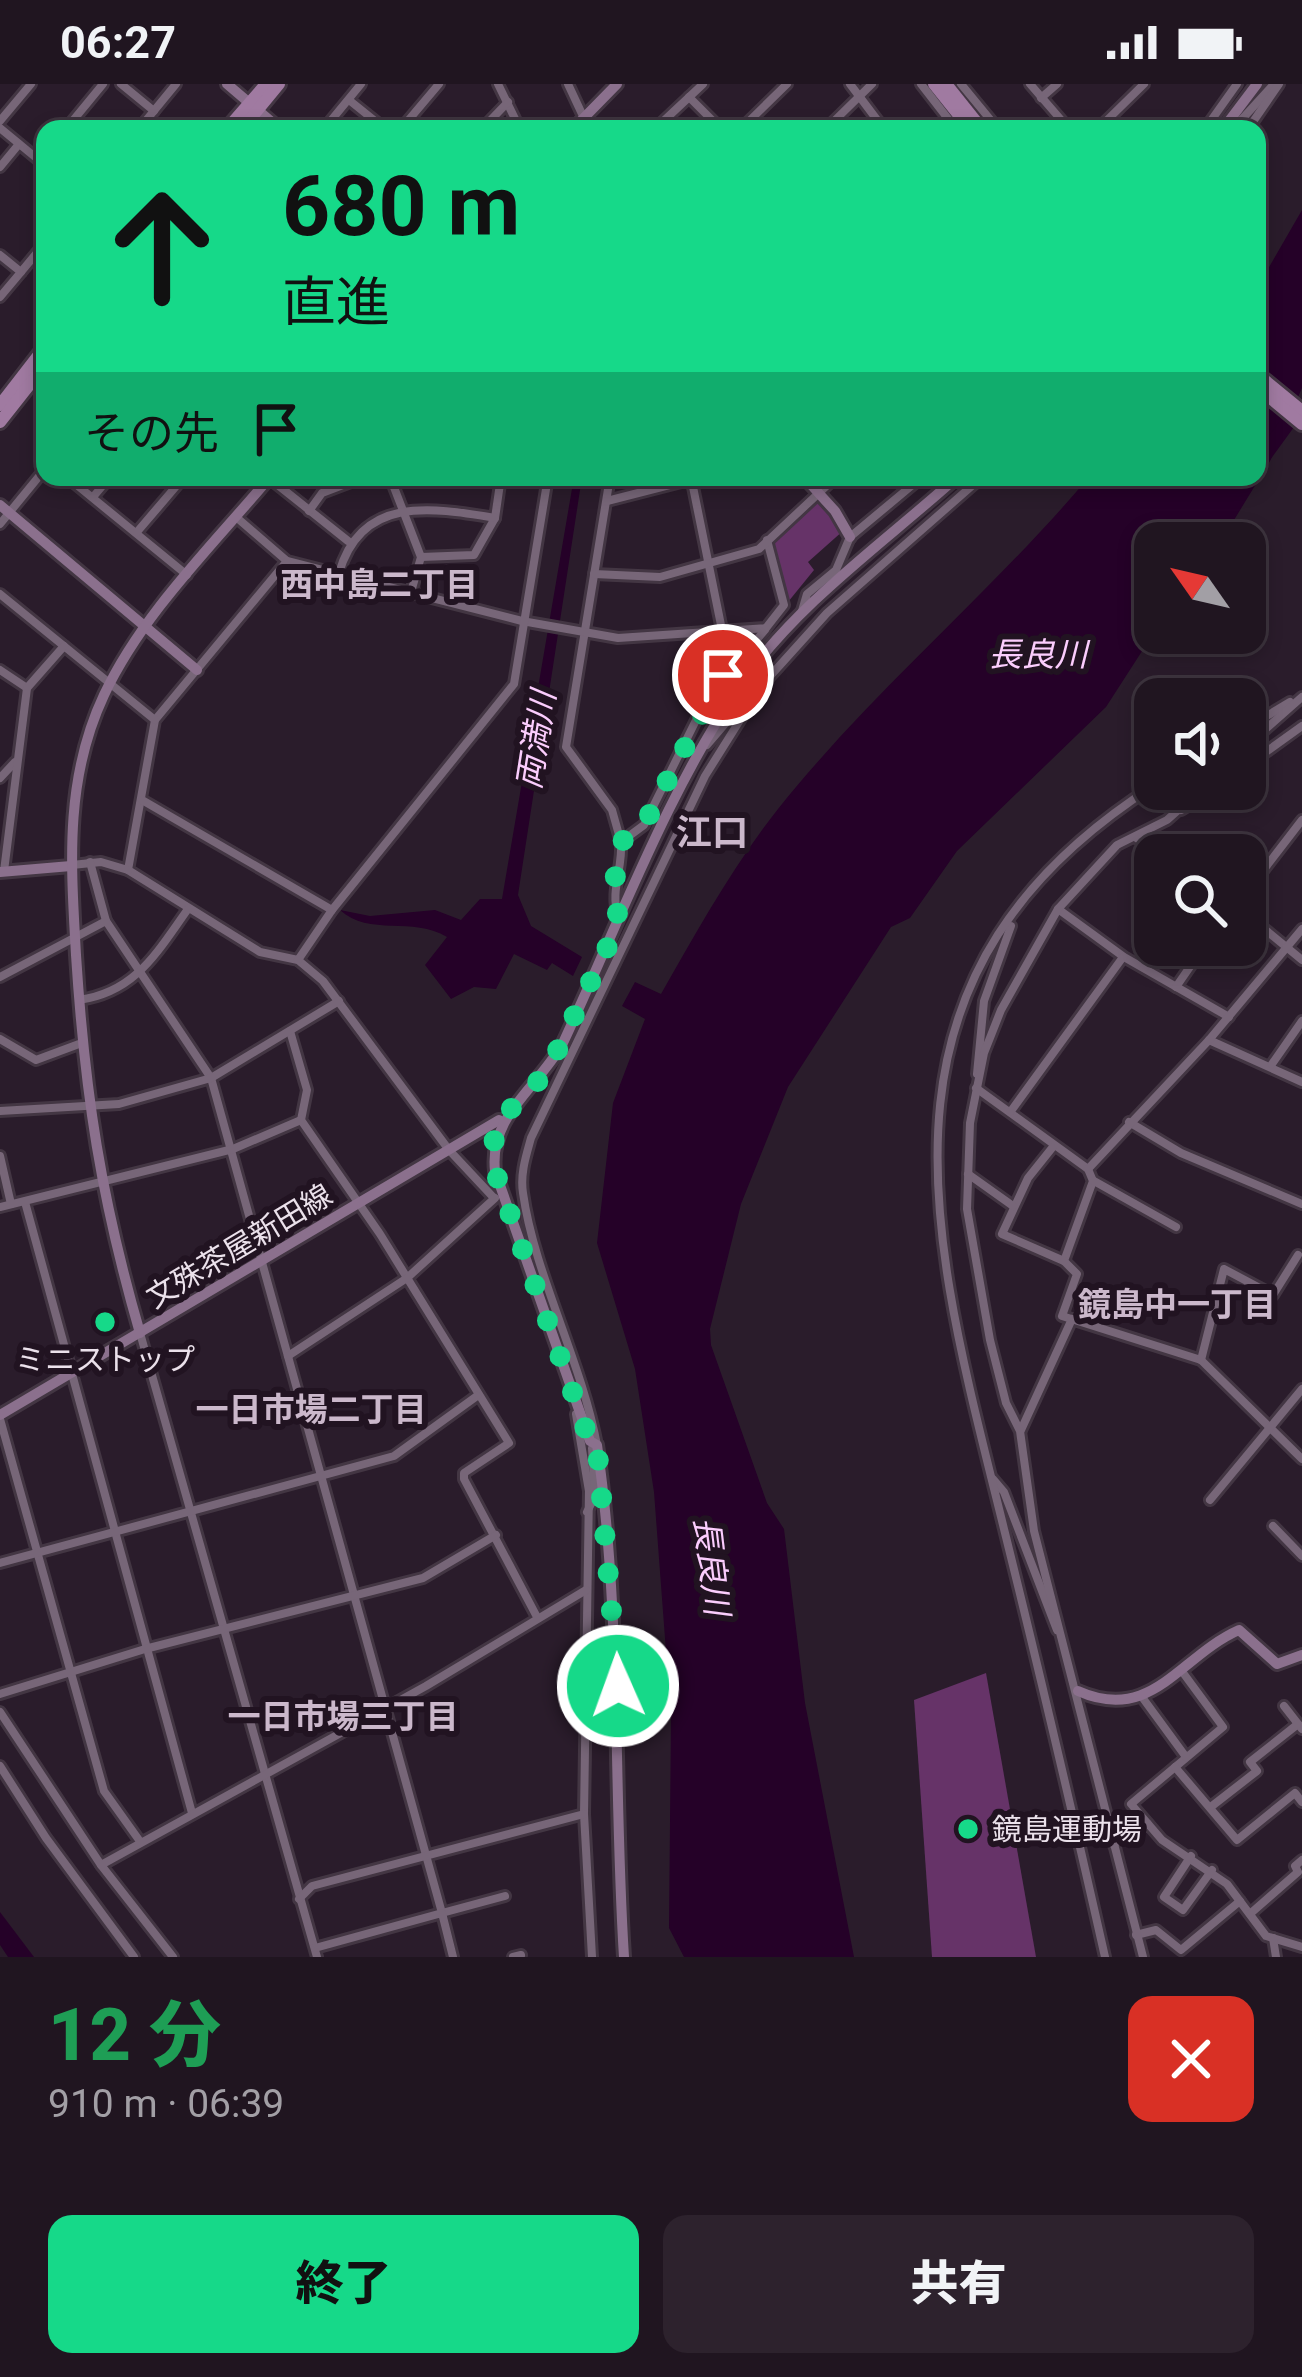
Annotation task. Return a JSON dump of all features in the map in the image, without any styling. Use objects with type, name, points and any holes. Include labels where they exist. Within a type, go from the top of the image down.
[{"type":"main road","points":[[227,84],[269,120]]},
{"type":"main road","points":[[246,120],[266,84]]},
{"type":"main road","points":[[238,120],[280,84]]},
{"type":"main road","points":[[586,120],[617,84]]},
{"type":"main road","points":[[934,84],[963,120]]},
{"type":"main road","points":[[946,84],[975,120]]},
{"type":"main road","points":[[1230,120],[1257,84]]},
{"type":"main road","points":[[0,405],[36,359]]},
{"type":"main road","points":[[0,422],[36,376]]},
{"type":"main road","points":[[1266,381],[1302,411]]},
{"type":"main road","points":[[1266,394],[1302,424]]},
{"type":"main road","points":[[140,1333],[100,1184],[79,1044],[70,866],[79,766],[110,683],[147,625],[262,486]]},
{"type":"main road","points":[[812,486],[850,537]]},
{"type":"main road","name":"文殊茶屋新田線","points":[[0,1420],[70,1373],[502,1118],[547,1072],[703,748],[744,680],[800,618],[947,486]]},
{"type":"main road","points":[[5,509],[197,670]]},
{"type":"main road","points":[[2,872],[70,866]]},
{"type":"main road","points":[[502,1118],[493,1155],[507,1206],[590,1442],[597,1445],[618,1651],[616,1814],[624,1957]]},
{"type":"main road","points":[[1078,1691],[1108,1702],[1142,1697],[1239,1630],[1277,1664],[1302,1655]]},
{"type":"street","points":[[31,84],[0,125],[36,155]]},
{"type":"street","points":[[73,120],[103,84]]},
{"type":"street","points":[[121,84],[154,111]]},
{"type":"street","points":[[146,120],[176,84]]},
{"type":"street","points":[[332,120],[361,84]]},
{"type":"street","points":[[408,120],[439,84]]},
{"type":"street","points":[[498,84],[516,120]]},
{"type":"street","points":[[568,84],[581,120]]},
{"type":"street","points":[[665,120],[703,84]]},
{"type":"street","points":[[750,120],[787,84]]},
{"type":"street","points":[[850,84],[877,120]]},
{"type":"street","points":[[835,120],[872,84]]},
{"type":"street","points":[[922,84],[949,120]]},
{"type":"street","points":[[961,84],[991,120]]},
{"type":"street","points":[[1030,84],[1062,120]]},
{"type":"street","points":[[1041,98],[1057,84]]},
{"type":"street","points":[[1107,120],[1144,84]]},
{"type":"street","points":[[1211,120],[1237,84]]},
{"type":"street","points":[[1242,120],[1277,84]]},
{"type":"street","points":[[1254,120],[1277,84]]},
{"type":"street","points":[[689,97],[712,120]]},
{"type":"street","points":[[349,100],[375,120]]},
{"type":"street","points":[[491,120],[508,102]]},
{"type":"street","points":[[0,167],[19,144]]},
{"type":"street","points":[[0,297],[36,254]]},
{"type":"street","points":[[0,255],[21,272]]},
{"type":"street","points":[[0,524],[5,509],[36,479]]},
{"type":"street","points":[[79,486],[187,576]]},
{"type":"street","points":[[93,497],[102,486]]},
{"type":"street","points":[[137,532],[176,486]]},
{"type":"street","points":[[278,486],[348,542]]},
{"type":"street","points":[[309,512],[322,493],[340,486]]},
{"type":"street","points":[[393,486],[421,557],[411,592]]},
{"type":"street","points":[[421,557],[470,558],[495,518],[500,486]]},
{"type":"street","points":[[298,960],[332,910],[508,694],[546,486]]},
{"type":"street","points":[[609,486],[566,747],[612,810],[621,842],[612,897],[620,921]]},
{"type":"street","points":[[607,501],[663,486]]},
{"type":"street","points":[[695,486],[722,629]]},
{"type":"street","points":[[594,574],[660,577],[759,549],[825,486]]},
{"type":"street","points":[[800,618],[807,594],[836,570],[850,537],[911,486]]},
{"type":"street","points":[[587,1512],[596,1496],[592,1448],[597,1445],[587,1393],[528,1215],[522,1176],[540,1115],[705,776],[761,685],[827,613],[972,486]]},
{"type":"street","points":[[339,573],[348,542],[358,530],[401,512],[438,508],[495,518]]},
{"type":"street","points":[[236,517],[287,561],[524,621],[645,638],[766,628]]},
{"type":"street","points":[[621,842],[644,825],[708,696],[784,605],[767,540]]},
{"type":"street","points":[[128,870],[155,720],[287,561]]},
{"type":"street","points":[[0,594],[155,720]]},
{"type":"street","points":[[2,872],[26,688],[64,646]]},
{"type":"street","points":[[1,674],[26,688]]},
{"type":"street","points":[[703,748],[744,697],[761,685]]},
{"type":"street","points":[[1266,717],[1302,696]]},
{"type":"street","points":[[1266,728],[1302,696]]},
{"type":"street","points":[[1266,752],[1302,726]]},
{"type":"street","points":[[0,778],[16,762]]},
{"type":"street","points":[[142,800],[332,910]]},
{"type":"street","points":[[1105,1957],[941,1258],[934,1168],[944,1077],[960,1017],[980,970],[1020,906],[1058,859],[1134,801]]},
{"type":"street","points":[[1140,834],[1179,810]]},
{"type":"street","points":[[1266,867],[1302,820]]},
{"type":"street","points":[[977,1085],[1000,1010],[1058,909],[1090,869],[1134,838]]},
{"type":"street","points":[[90,862],[106,922],[211,1078],[453,1957]]},
{"type":"street","points":[[70,866],[90,862],[128,870],[260,952],[298,960],[339,1001],[449,1150],[507,1206]]},
{"type":"street","points":[[1020,906],[984,1000],[968,1174],[971,1246],[1006,1403],[1020,1431],[1034,1531],[1066,1654]]},
{"type":"street","points":[[79,1000],[118,989],[140,976],[188,908]]},
{"type":"street","points":[[1058,909],[1124,957],[1229,1017]]},
{"type":"street","points":[[0,977],[106,922]]},
{"type":"street","points":[[1266,929],[1302,960]]},
{"type":"street","points":[[1088,1169],[1209,1040],[1302,929]]},
{"type":"street","points":[[1011,1111],[1124,957]]},
{"type":"street","points":[[1176,988],[1191,966]]},
{"type":"street","points":[[0,1111],[88,1108],[211,1078],[339,1001]]},
{"type":"street","points":[[1272,1064],[1302,1021]]},
{"type":"street","points":[[290,1031],[307,1090],[301,1120],[509,1443],[464,1472],[537,1617]]},
{"type":"street","points":[[0,1039],[36,1060],[79,1044]]},
{"type":"street","points":[[1209,1040],[1272,1064],[1302,1082]]},
{"type":"street","points":[[977,1085],[1052,1148],[1088,1169],[1093,1181],[1176,1227]]},
{"type":"street","points":[[0,1207],[232,1149],[301,1120]]},
{"type":"street","points":[[1129,1122],[1181,1154],[1302,1204]]},
{"type":"street","points":[[1052,1148],[1013,1206],[1002,1234],[1064,1262],[1077,1274],[1062,1316],[1202,1360],[1274,1426],[1302,1459]]},
{"type":"street","points":[[0,1156],[11,1204]]},
{"type":"street","points":[[968,1174],[1013,1206]]},
{"type":"street","points":[[1064,1262],[1093,1181]]},
{"type":"street","points":[[288,1356],[406,1278],[493,1197]]},
{"type":"street","points":[[25,1202],[192,1813]]},
{"type":"street","points":[[1202,1360],[1224,1269],[1273,1295],[1298,1255]]},
{"type":"street","points":[[1020,1431],[1072,1319]]},
{"type":"street","points":[[140,1333],[316,1953],[505,1896]]},
{"type":"street","points":[[572,1387],[587,1512],[584,1814],[592,1957]]},
{"type":"street","points":[[1210,1500],[1302,1389]]},
{"type":"street","points":[[0,1563],[394,1456],[477,1396]]},
{"type":"street","points":[[0,1420],[104,1791],[139,1840]]},
{"type":"street","points":[[991,1477],[1004,1492],[1078,1691],[1143,1957]]},
{"type":"street","points":[[1273,1526],[1302,1556]]},
{"type":"street","points":[[0,1694],[145,1649],[423,1577],[496,1534]]},
{"type":"street","points":[[101,1865],[586,1590]]},
{"type":"street","points":[[1181,1670],[1223,1727],[1130,1804],[1162,1840],[1212,1870],[1251,1913],[1258,1928],[1302,1947]]},
{"type":"street","points":[[1142,1697],[1186,1757]]},
{"type":"street","points":[[1212,1806],[1257,1771],[1250,1762],[1300,1727],[1284,1706]]},
{"type":"street","points":[[0,1712],[101,1865],[173,1957]]},
{"type":"street","points":[[0,1766],[46,1838],[134,1957]]},
{"type":"street","points":[[1174,1767],[1237,1840],[1298,1790],[1302,1802]]},
{"type":"street","points":[[298,1900],[312,1886],[584,1814]]},
{"type":"street","points":[[1113,1844],[1148,1825]]},
{"type":"street","points":[[1191,1856],[1164,1897],[1183,1910],[1212,1870]]},
{"type":"street","points":[[1251,1913],[1298,1872],[1295,1866],[1302,1859]]},
{"type":"street","points":[[1136,1935],[1156,1930],[1181,1950],[1240,1901]]},
{"type":"street","points":[[1273,1938],[1276,1957]]},
{"type":"shaded area","points":[[818,497],[844,530],[808,562],[814,570],[788,602],[771,542]]},
{"type":"shaded area","name":"鏡島運動場","points":[[986,1673],[1036,1957],[932,1957],[914,1700]]},
{"type":"water","name":"長良川","points":[[1302,210],[1302,388],[1266,468],[1266,272]]},
{"type":"water","name":"両満川","points":[[572,486],[581,486],[518,895],[531,926],[582,957],[573,976],[552,963],[547,970],[514,954],[496,989],[474,987],[451,999],[425,965],[447,937],[420,928],[364,923],[340,910],[370,916],[435,910],[461,920],[480,899],[502,899]]},
{"type":"water","name":"長良川","points":[[1081,486],[1255,486],[1233,522],[1134,522],[1134,654],[1140,654],[1106,707],[957,851],[910,918],[891,927],[788,1087],[741,1204],[710,1329],[711,1345],[767,1503],[784,1529],[805,1703],[854,1957],[684,1957],[669,1928],[671,1718],[654,1492],[635,1369],[597,1243],[613,1103],[645,1019],[622,1006],[635,982],[661,994],[731,876],[778,809],[853,723]]},
{"type":"water","points":[[0,1912],[34,1957],[8,1957],[0,1945]]},
{"type":"waterway","name":"長良川","points":[[1266,453],[1300,406]]},
{"type":"place","name":"ミニストップ","points":[[105,1322]]},
{"type":"place","name":"鏡島運動場","points":[[968,1829]]},
{"type":"district","name":"西中島二丁目","points":[[379,584]]},
{"type":"district","name":"江口","points":[[712,833]]},
{"type":"district","name":"鏡島中一丁目","points":[[1177,1304]]},
{"type":"district","name":"一日市場二丁目","points":[[311,1409]]},
{"type":"district","name":"一日市場三丁目","points":[[343,1716]]},
{"type":"route","points":[[618,1686],[597,1445],[590,1442],[579,1399],[495,1171],[494,1136],[502,1118],[547,1072],[563,1043],[620,921],[612,897],[622,861],[621,842],[644,825],[723,675]]}]
